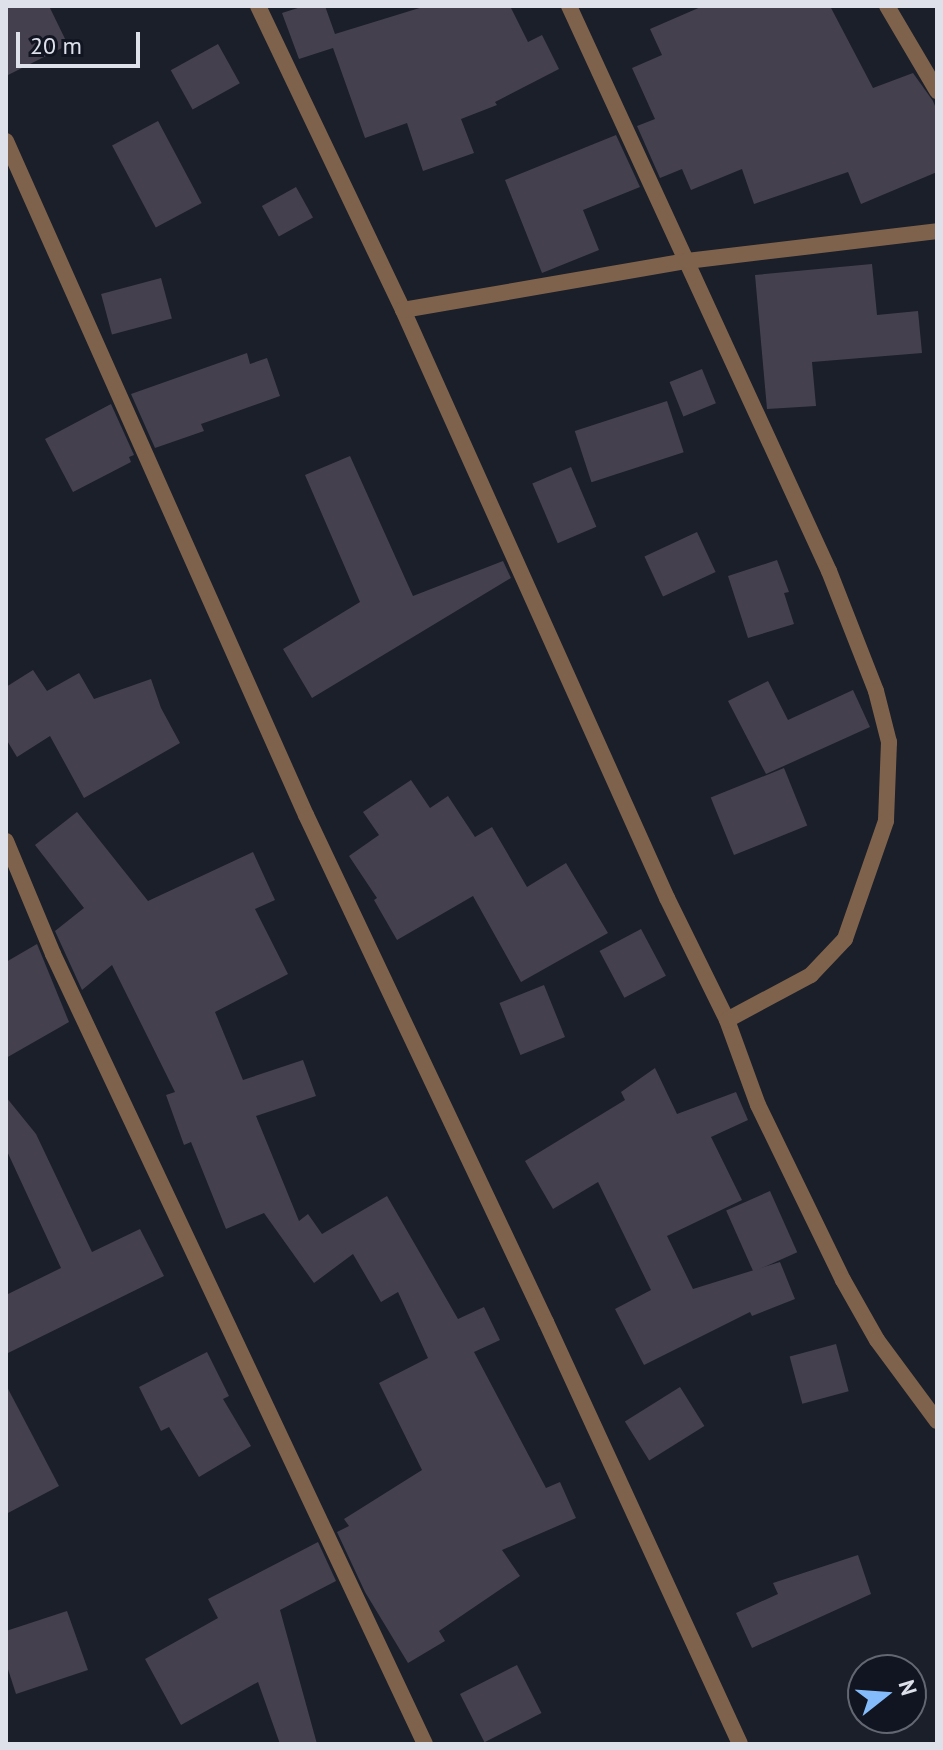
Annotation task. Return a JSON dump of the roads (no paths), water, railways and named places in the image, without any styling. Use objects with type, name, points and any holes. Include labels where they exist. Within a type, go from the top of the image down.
[{"type":"street","points":[[258,6],[403,310],[667,898],[727,1020],[758,1105],[843,1280],[877,1340],[937,1421]]},
{"type":"street","points":[[569,6],[829,571],[876,691],[889,742],[886,821],[845,939],[811,975],[727,1020]]},
{"type":"street","points":[[887,6],[937,91]]},
{"type":"street","points":[[6,141],[306,815],[539,1308],[740,1744]]},
{"type":"street","points":[[403,310],[687,261],[937,231]]},
{"type":"street","points":[[6,841],[60,969],[376,1646],[425,1744]]}]
